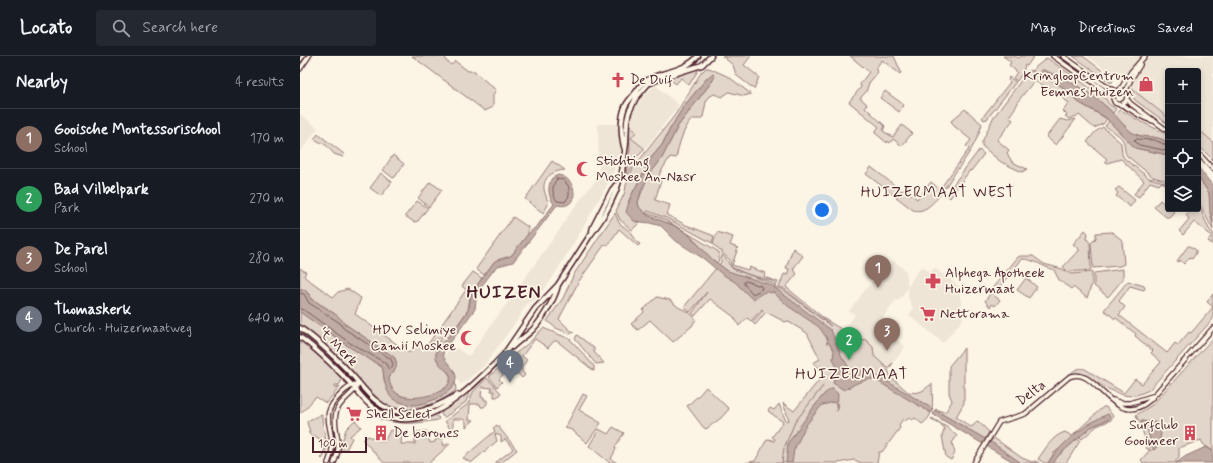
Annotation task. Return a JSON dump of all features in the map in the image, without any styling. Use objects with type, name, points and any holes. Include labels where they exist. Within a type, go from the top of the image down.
[{"type":"main road","points":[[505,353],[539,305],[558,285],[592,232],[593,227],[622,172],[629,112],[642,90],[648,84],[655,81],[702,65],[712,56]]},
{"type":"main road","points":[[625,150],[623,144],[623,116],[625,108],[630,98],[646,80],[682,67],[697,57],[702,65]]},
{"type":"main road","points":[[430,409],[461,394],[528,333],[546,311],[554,298],[558,285]]},
{"type":"main road","points":[[539,305],[546,311]]},
{"type":"main road","points":[[527,321],[534,327]]},
{"type":"main road","name":"'t Merk","points":[[300,328],[323,346],[375,400],[387,409],[406,413],[430,409]]},
{"type":"main road","name":"'t Merk","points":[[300,337],[323,356],[369,404],[386,415],[412,419],[426,416],[453,401],[461,394]]},
{"type":"main road","points":[[430,409],[438,410],[443,403]]},
{"type":"street","points":[[300,60],[303,56]]},
{"type":"street","points":[[300,69],[309,56]]},
{"type":"street","points":[[1053,56],[1080,75],[1091,80],[1112,96],[1115,103],[1122,104],[1141,116],[1154,121]]},
{"type":"street","points":[[1063,56],[1104,85],[1118,91],[1125,92]]},
{"type":"street","points":[[1145,56],[1130,80],[1125,92],[1127,99],[1131,104],[1165,129]]},
{"type":"street","points":[[1112,96],[1118,91],[1131,72],[1140,63]]},
{"type":"street","points":[[1122,104],[1127,99]]},
{"type":"street","points":[[1201,156],[1213,169]]},
{"type":"street","points":[[1152,396],[1213,330]]},
{"type":"street","name":"Delta","points":[[974,463],[999,422],[1025,414],[1073,375],[1080,375],[1085,378],[1120,407],[1130,409],[1143,406],[1152,396]]},
{"type":"street","points":[[328,463],[332,449],[328,421],[329,412],[335,400],[352,385],[359,383]]},
{"type":"street","points":[[334,463],[338,450],[335,424],[336,411],[338,406],[356,390],[359,383]]},
{"type":"street","name":"Delta","points":[[1113,400],[1121,403],[1132,403],[1152,396]]},
{"type":"shaded area","points":[[412,56],[445,56],[446,61],[452,65],[455,61],[468,71],[475,71],[496,90],[493,95],[493,107],[485,111]]},
{"type":"shaded area","points":[[722,56],[751,56],[744,65],[759,77],[754,89],[736,75],[733,65]]},
{"type":"shaded area","points":[[850,56],[894,56],[901,72],[900,74],[882,60],[875,69],[878,72],[869,83],[866,92],[860,98],[867,104],[865,107],[885,126],[883,131],[893,137],[902,125],[912,133],[902,146],[893,139],[890,143],[888,141],[887,143],[874,132],[879,127],[849,102],[861,87],[860,84],[869,72]]},
{"type":"shaded area","points":[[1003,56],[1015,56],[1018,58],[1022,56],[1034,56],[1027,66],[1025,65],[1023,72],[1017,81],[1013,78],[1017,72],[1009,65],[1011,62]]},
{"type":"shaded area","points":[[1073,56],[1083,56],[1112,78],[1113,81],[1111,83]]},
{"type":"shaded area","points":[[1087,56],[1213,56],[1213,142],[1201,132],[1201,68],[1165,68],[1165,114]]},
{"type":"shaded area","points":[[1047,58],[1106,99],[1109,104],[1116,109],[1113,113],[1097,99],[1079,87],[1042,70],[1040,72],[1041,74],[1061,86],[1078,102],[1107,119],[1103,124],[1094,128],[1079,115],[1069,119],[1065,116],[1067,115],[1063,111],[1069,103],[1052,90],[1034,81],[1019,100],[1009,117],[1013,120],[997,140],[1009,150],[1007,153],[1012,162],[1027,169],[1022,172],[1001,162],[982,146],[982,142],[993,118],[1029,70],[1038,75],[1032,70]]},
{"type":"shaded area","points":[[697,68],[699,69],[689,85],[681,78],[676,84],[668,78]]},
{"type":"shaded area","points":[[706,68],[729,77],[751,94],[744,96],[729,92],[722,97],[714,94],[709,97],[706,102],[703,117],[700,119],[692,119],[686,127],[678,147],[676,158],[670,157],[660,173],[658,179],[661,181],[655,200],[670,205],[667,215],[686,225],[714,236],[712,243],[666,218],[648,211],[645,213],[639,207],[638,202],[645,183],[662,158],[678,126],[713,80],[710,75],[684,106],[662,145],[651,158],[631,196],[628,202],[636,222],[640,222],[632,230],[620,220],[616,211],[625,192],[626,185],[633,168],[675,115],[702,71]]},
{"type":"shaded area","points":[[1009,77],[1016,82],[987,119],[984,120],[982,118],[1010,82],[1008,80]]},
{"type":"shaded area","points":[[655,85],[679,105],[645,149],[631,138],[619,152],[613,173],[606,187],[550,282],[535,300],[529,302],[524,308],[521,315],[484,366],[461,385],[454,374],[456,373],[455,370],[446,360],[445,355],[452,345],[468,356],[471,353],[572,210],[599,176],[598,124],[618,124],[628,119],[644,95]]},
{"type":"shaded area","points":[[1132,89],[1165,115],[1165,122],[1136,101],[1134,99]]},
{"type":"shaded area","points":[[885,91],[904,105],[899,112],[880,98]]},
{"type":"shaded area","points":[[965,109],[982,124],[975,143],[945,188],[942,186],[969,149],[966,146],[971,140],[954,126],[951,121]]},
{"type":"shaded area","points":[[1119,110],[1126,112],[1136,119],[1165,134],[1165,141],[1159,138],[1133,133],[1114,115]]},
{"type":"shaded area","points":[[300,114],[318,128],[300,152]]},
{"type":"shaded area","points":[[1060,119],[1067,121],[1076,119],[1056,145],[1046,137]]},
{"type":"shaded area","points":[[1109,121],[1135,148],[1165,154],[1165,180],[1153,177],[1127,156],[1125,153],[1123,140],[1116,133],[1105,126]]},
{"type":"shaded area","points":[[629,124],[636,132],[631,138],[645,149],[635,159],[628,175],[626,174],[630,149]]},
{"type":"shaded area","points":[[1103,127],[1121,143],[1124,158],[1149,178],[1165,182],[1165,184],[1162,182],[1159,185],[1150,182],[1139,197],[1134,194],[1144,181],[1121,159],[1107,163],[1105,161],[1107,159],[1087,142],[1095,132]]},
{"type":"shaded area","points":[[1201,132],[1213,142],[1213,160],[1201,148]]},
{"type":"shaded area","points":[[318,134],[344,154],[343,157],[334,154],[326,145],[314,139]]},
{"type":"shaded area","points":[[979,150],[984,154],[971,171],[970,170],[950,198],[946,194]]},
{"type":"shaded area","points":[[393,155],[404,164],[393,178],[383,170]]},
{"type":"shaded area","points":[[552,161],[565,170],[553,173],[545,181],[544,189],[548,205],[543,213],[525,199]]},
{"type":"shaded area","points":[[871,167],[902,191],[905,189],[917,199],[931,182],[943,192],[926,208],[918,211],[913,210],[866,174]]},
{"type":"shaded area","points":[[381,173],[392,182],[381,196],[370,188]]},
{"type":"shaded area","points":[[1201,181],[1209,193],[1213,230],[1201,207]]},
{"type":"shaded area","points":[[430,182],[442,190],[429,207],[418,198]]},
{"type":"shaded area","points":[[1119,187],[1135,200],[1130,207],[1116,196],[1118,193],[1115,190]]},
{"type":"shaded area","points":[[1160,200],[1165,204],[1165,212],[1174,212],[1169,217],[1166,217],[1154,207]]},
{"type":"shaded area","points":[[417,201],[428,208],[418,221],[414,222],[405,216]]},
{"type":"shaded area","points":[[1201,211],[1209,229],[1213,233],[1213,245],[1208,241],[1212,236],[1194,222],[1183,235],[1179,231],[1189,219],[1186,215],[1188,212]]},
{"type":"shaded area","points":[[615,213],[619,223],[632,233],[636,241],[640,244],[638,246],[619,229],[608,245],[605,244],[579,281],[559,319],[574,332],[570,334],[556,328],[547,321],[563,298],[574,274]]},
{"type":"shaded area","points":[[647,213],[664,219],[678,227],[655,219],[646,214]]},
{"type":"shaded area","points":[[513,217],[528,227],[528,234],[511,256],[495,261],[484,275],[476,269]]},
{"type":"shaded area","points":[[1085,230],[1088,233],[1087,239],[1090,243],[1091,270],[1068,272],[1063,267],[1079,251],[1079,249],[1073,244]]},
{"type":"shaded area","points":[[685,232],[719,252],[719,260],[717,263],[692,238]]},
{"type":"shaded area","points":[[717,232],[733,237],[730,245],[738,248],[732,265],[748,270],[749,267],[765,273],[764,277],[778,282],[776,286],[775,282],[747,274],[733,268],[730,260],[713,244]]},
{"type":"shaded area","points":[[1112,232],[1122,240],[1124,264],[1120,266],[1093,268],[1091,243],[1096,238],[1096,233]]},
{"type":"shaded area","points":[[1188,246],[1196,250],[1196,253],[1192,259],[1190,257],[1184,264],[1180,260],[1179,262],[1177,261]]},
{"type":"shaded area","points":[[793,248],[803,256],[793,269],[797,274],[786,287],[826,320],[858,339],[866,340],[873,347],[874,356],[887,368],[893,363],[888,370],[891,377],[908,392],[920,392],[932,384],[933,401],[929,416],[922,424],[915,418],[912,420],[909,418],[905,421],[903,419],[899,425],[900,428],[882,452],[879,452],[877,463],[862,463],[854,460],[838,463],[745,463],[755,461],[766,441],[769,439],[774,441],[775,439],[772,437],[783,422],[768,411],[770,408],[774,410],[779,404],[785,419],[788,421],[789,420],[783,403],[794,411],[824,374],[824,372],[813,363],[820,359],[807,333],[787,321],[785,322],[766,312],[755,325],[752,322],[763,310],[762,309],[751,321],[747,318],[739,326],[734,317],[710,299],[695,316],[692,313],[707,292],[690,312],[684,307],[721,262],[722,255],[726,258],[733,269],[774,284],[775,287],[782,289],[831,326],[783,288],[779,287],[784,274],[787,275],[789,269],[786,268]]},
{"type":"shaded area","points":[[1020,256],[1033,256],[1044,264],[1062,269],[1071,274],[1092,272],[1092,284],[1087,298],[1073,287],[1071,289],[1059,280],[1054,270],[1031,260],[1022,259],[993,295],[1000,300],[995,306],[992,304],[990,307],[985,301],[990,294],[989,292]]},
{"type":"shaded area","points":[[893,260],[906,271],[908,287],[922,266],[930,273],[934,268],[959,286],[963,319],[943,343],[909,315],[913,309],[908,297],[908,288],[904,293],[903,292],[904,294],[898,301],[896,300],[883,317],[886,320],[886,324],[882,330],[884,329],[889,334],[890,333],[905,347],[889,368],[887,368],[874,356],[872,346],[866,340],[858,339],[844,329],[855,315],[849,311],[887,262],[890,264]]},
{"type":"shaded area","points":[[300,268],[306,272],[304,276],[306,278],[333,297],[338,292],[348,289],[361,298],[355,314],[409,353],[418,342],[427,348],[444,339],[447,340],[438,348],[436,358],[449,375],[451,379],[450,383],[436,394],[426,397],[405,397],[396,393],[391,387],[389,377],[395,368],[395,358],[345,324],[334,313],[312,300],[310,295],[303,289],[300,289]]},
{"type":"shaded area","points":[[1123,269],[1123,279],[1108,297],[1094,286],[1094,273]]},
{"type":"shaded area","points":[[473,272],[482,278],[470,297],[468,310],[449,337],[444,336],[428,344],[466,290],[462,286]]},
{"type":"shaded area","points":[[1026,278],[1037,287],[1029,298],[1017,290]]},
{"type":"shaded area","points":[[1128,281],[1144,286],[1145,288],[1144,290],[1130,286],[1119,301],[1125,307],[1119,315],[1167,353],[1175,343],[1178,345],[1189,332],[1191,333],[1213,307],[1213,319],[1149,390],[1131,396],[1123,395],[1102,386],[1082,375],[1070,374],[1075,370],[1083,368],[1124,393],[1135,379],[1142,384],[1161,362],[1151,353],[1153,351],[1135,336],[1136,334],[1104,310]]},
{"type":"shaded area","points":[[1213,294],[1213,307],[1207,302]]},
{"type":"shaded area","points":[[657,297],[670,300],[678,307],[690,313],[696,319],[692,326],[673,342],[650,320],[638,330],[631,324]]},
{"type":"shaded area","points":[[300,312],[348,346],[382,367],[385,383],[391,391],[412,405],[430,401],[442,396],[452,387],[455,382],[456,390],[436,403],[412,408],[425,409],[406,412],[392,409],[377,400],[346,364],[300,325]]},
{"type":"shaded area","points":[[543,328],[570,339],[594,366],[594,371],[557,341],[554,341],[548,348],[535,339],[522,356],[527,360],[522,367],[522,371],[525,375],[522,378],[515,371],[510,360]]},
{"type":"shaded area","points":[[300,331],[329,354],[348,375],[348,377],[300,334]]},
{"type":"shaded area","points":[[577,335],[594,348],[594,352],[604,363],[596,364],[575,339]]},
{"type":"shaded area","points":[[1213,338],[1213,451],[1203,444],[1201,440],[1179,448],[1179,457],[1176,460],[1176,463],[1143,463],[1141,460],[1149,451],[1154,450],[1159,443],[1159,433],[1155,422],[1151,423],[1142,421],[1147,429],[1152,443],[1149,450],[1146,448],[1147,444],[1140,421],[1136,415],[1152,405]]},
{"type":"shaded area","points":[[300,339],[323,358],[342,380],[339,385],[334,385],[334,388],[340,387],[326,403],[316,397],[305,410],[300,413]]},
{"type":"shaded area","points":[[964,348],[964,403],[956,417],[971,427],[977,421],[979,422],[989,432],[985,439],[935,410],[937,409],[943,412],[946,411],[952,401],[949,393],[949,366]]},
{"type":"shaded area","points":[[505,362],[514,373],[506,372],[499,379],[502,382],[497,387],[489,377]]},
{"type":"shaded area","points":[[485,375],[486,377],[469,393],[466,402],[443,417],[441,414],[444,408]]},
{"type":"shaded area","points":[[487,378],[501,393],[497,397],[494,397],[494,391],[491,391],[492,388],[482,387],[481,397],[484,397],[484,400],[487,400],[487,404],[484,407],[481,407],[480,404],[470,404],[469,420],[474,420],[466,427],[466,422],[463,419],[453,419],[453,430],[456,434],[454,435],[445,421],[468,404],[473,392]]},
{"type":"shaded area","points":[[706,387],[729,409],[721,418],[706,429],[687,406]]},
{"type":"shaded area","points":[[583,394],[587,396],[579,410],[601,423],[587,443],[572,430],[565,428]]},
{"type":"shaded area","points":[[1103,407],[1106,407],[1113,416],[1111,420],[1097,426],[1082,439],[1079,437],[1091,427],[1109,419],[1089,424],[1076,435],[1074,434]]},
{"type":"shaded area","points":[[322,414],[326,449],[322,459],[321,458],[324,451],[321,440],[315,436],[311,436],[308,432],[310,431],[307,421]]},
{"type":"shaded area","points":[[381,415],[413,420],[434,415],[439,418],[438,420],[401,423],[379,419]]},
{"type":"shaded area","points":[[932,418],[948,428],[957,436],[952,443],[955,453],[951,460],[946,457],[942,436],[945,428],[931,419]]},
{"type":"shaded area","points":[[355,420],[361,427],[350,436],[352,438],[346,450],[342,450],[340,445],[346,429]]},
{"type":"shaded area","points":[[497,425],[517,450],[501,463],[495,463],[513,449],[505,439],[501,442],[501,436],[495,434],[497,441],[471,463],[463,458],[495,431],[493,428]]},
{"type":"shaded area","points":[[613,427],[624,433],[615,447],[616,449],[611,459],[617,463],[610,463],[589,446],[599,429],[608,434]]},
{"type":"shaded area","points":[[390,430],[400,432],[400,434],[402,434],[401,444],[415,444],[415,432],[427,431],[430,443],[442,438],[444,446],[449,443],[450,444],[429,463],[384,463],[363,440],[368,436],[384,442]]},
{"type":"shaded area","points":[[1065,432],[1074,437],[1054,453],[1048,463],[1044,463],[1038,459],[1056,436]]},
{"type":"shaded area","points":[[994,438],[1022,458],[1039,463],[1021,463],[990,442]]},
{"type":"shaded area","points":[[1077,439],[1080,441],[1066,463],[1053,463],[1057,457]]},
{"type":"water","points":[[1043,70],[1051,73],[1089,93],[1105,105],[1133,133],[1142,136],[1159,138],[1165,141],[1165,154],[1135,148],[1105,117],[1078,102],[1061,86],[1040,72]]},
{"type":"water","points":[[713,74],[715,76],[713,80],[678,126],[662,158],[650,174],[641,191],[638,202],[639,207],[647,215],[675,226],[687,233],[713,260],[728,271],[771,285],[831,330],[842,357],[849,367],[880,377],[933,409],[931,413],[874,379],[862,381],[844,390],[833,383],[836,368],[833,359],[834,350],[829,343],[826,343],[828,341],[819,327],[788,306],[773,292],[764,292],[753,299],[735,282],[676,241],[661,226],[634,221],[626,212],[631,196],[651,158],[662,145],[684,106],[707,78]]},
{"type":"water","points":[[1201,171],[1213,186],[1213,223],[1210,213],[1209,193],[1201,181]]},
{"type":"water","points":[[558,175],[565,177],[570,182],[573,187],[573,199],[565,206],[557,205],[513,262],[496,267],[477,292],[475,309],[444,351],[444,357],[456,374],[456,378],[451,389],[439,398],[425,403],[412,405],[394,400],[387,390],[382,367],[348,346],[300,312],[300,289],[303,289],[312,300],[332,312],[345,324],[394,357],[396,368],[389,377],[389,380],[393,390],[399,395],[413,398],[439,392],[445,388],[449,382],[450,376],[437,359],[436,356],[438,349],[467,312],[473,291],[494,262],[511,256],[554,204],[549,195],[549,188],[552,178]]},
{"type":"water","points":[[831,389],[838,394],[837,411],[835,402],[822,405],[806,425],[794,450],[792,463],[786,463],[788,443],[824,394]]},
{"type":"water","points":[[935,410],[994,444],[1021,463],[1015,463],[934,415]]},
{"type":"water","points":[[1108,414],[1110,417],[1109,419],[1091,427],[1059,455],[1053,463],[1048,463],[1060,448],[1075,434],[1099,418]]},
{"type":"water","points":[[1141,421],[1158,423],[1160,426],[1161,436],[1154,450],[1148,430]]},
{"type":"water","points":[[1206,447],[1213,451],[1213,463],[1176,463],[1186,456]]},
{"type":"waterway","points":[[785,446],[795,422],[823,386]]},
{"type":"waterway","points":[[782,463],[784,448]]},
{"type":"place","name":"De Duif","points":[[618,80]]},
{"type":"place","name":"KringloopCentrum Eemnes Huizen","points":[[1146,84]]},
{"type":"place","name":"Stichting Moskee An-Nasr","points":[[584,169]]},
{"type":"place","name":"Alphega Apotheek Huizermaat","points":[[933,281]]},
{"type":"place","name":"Gooische Montessorischool","points":[[878,288]]},
{"type":"place","name":"Nettorama","points":[[928,314]]},
{"type":"place","name":"HDV Selimiye Camii Moskee","points":[[468,338]]},
{"type":"place","name":"De Parel","points":[[887,351]]},
{"type":"place","name":"Bad Vilbelpark","points":[[849,360]]},
{"type":"place","name":"Thomaskerk","points":[[510,383]]},
{"type":"place","name":"Shell Select","points":[[354,414]]},
{"type":"place","name":"De barones","points":[[381,433]]},
{"type":"place","name":"Surfclub Gooimeer","points":[[1190,433]]},
{"type":"district","name":"HUIZERMAAT WEST","points":[[938,193]]},
{"type":"district","name":"HUIZEN","points":[[504,293]]},
{"type":"district","name":"HUIZERMAAT","points":[[852,374]]}]
